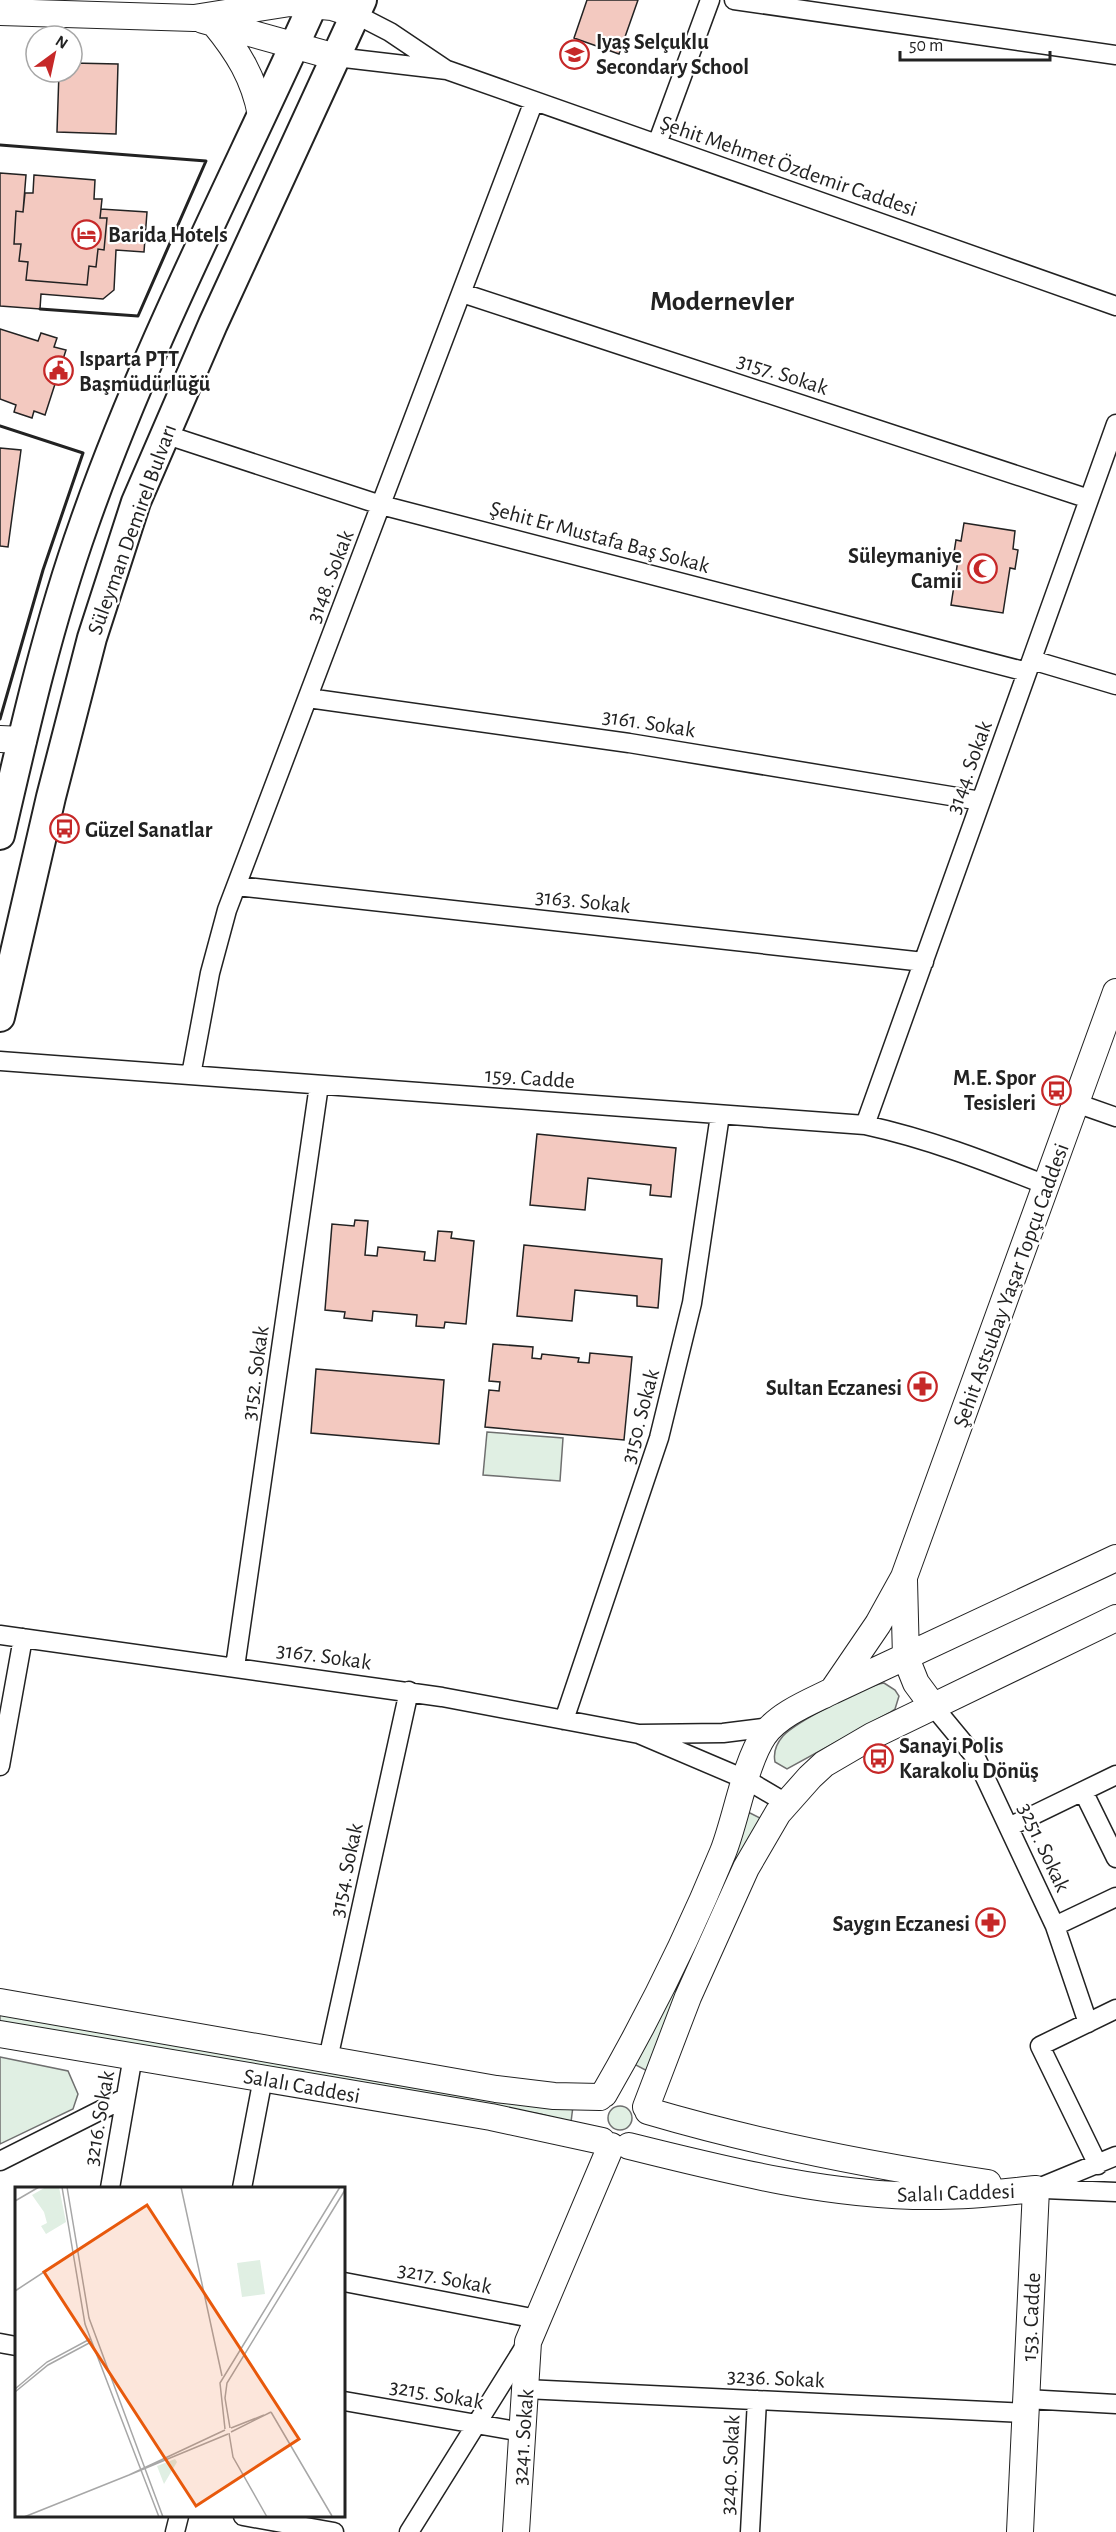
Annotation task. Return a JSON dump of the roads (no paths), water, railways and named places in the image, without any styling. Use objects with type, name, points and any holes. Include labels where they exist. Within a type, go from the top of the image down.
[{"type":"main road","points":[[0,836],[10,752],[88,513],[167,319],[314,2]]},
{"type":"main road","name":"Süleyman Demirel Bulvarı","points":[[0,1017],[51,797],[92,638],[136,502],[164,434],[359,7]]},
{"type":"street","points":[[657,144],[710,0]]},
{"type":"street","points":[[734,0],[1116,55]]},
{"type":"street","points":[[204,20],[290,3],[314,2],[359,7]]},
{"type":"street","name":"Şehit Mehmet Özdemir Caddesi","points":[[359,7],[390,32],[447,70]]},
{"type":"street","points":[[0,12],[204,20],[336,57]]},
{"type":"street","points":[[204,20],[230,42],[250,76],[261,115]]},
{"type":"street","name":"Şehit Mehmet Özdemir Caddesi","points":[[336,57],[447,70],[1116,306]]},
{"type":"street","name":"3148. Sokak","points":[[191,1075],[210,973],[237,886],[534,101]]},
{"type":"street","name":"3157. Sokak","points":[[462,293],[1089,499]]},
{"type":"street","name":"3144. Sokak","points":[[865,1125],[1116,424]]},
{"type":"street","name":"Şehit Er Mustafa Baş Sokak","points":[[164,434],[381,505],[1030,666],[1116,685]]},
{"type":"street","name":"3161. Sokak","points":[[308,698],[629,742],[981,801]]},
{"type":"street","name":"3163. Sokak","points":[[237,886],[924,962]]},
{"type":"street","name":"Şehit Astsubay Yaşar Topçu Caddesi","points":[[832,1690],[878,1624],[904,1577],[1116,993]]},
{"type":"street","name":"159. Cadde","points":[[0,1061],[865,1125],[954,1148],[1046,1185]]},
{"type":"street","name":"3152. Sokak","points":[[235,1667],[319,1085]]},
{"type":"street","points":[[1076,1103],[1116,1117]]},
{"type":"street","name":"3150. Sokak","points":[[564,1720],[659,1438],[692,1303],[720,1115]]},
{"type":"street","points":[[906,1658],[1116,1558]]},
{"type":"street","name":"Şehit Astsubay Yaşar Topçu Caddesi","points":[[904,1577],[906,1658],[916,1683],[933,1706]]},
{"type":"street","points":[[647,2109],[636,2094],[618,2089],[602,2096],[591,2114],[591,2125],[595,2134],[614,2144],[644,2135],[648,2127],[647,2109],[685,2004],[754,1852],[786,1803],[824,1764],[863,1740],[1116,1618]]},
{"type":"street","name":"3167. Sokak","points":[[0,1635],[409,1691],[639,1734],[691,1734],[771,1727]]},
{"type":"street","points":[[0,1766],[23,1638]]},
{"type":"street","name":"Şehit Astsubay Yaşar Topçu Caddesi","points":[[602,2096],[660,1992],[732,1829],[758,1746],[771,1727],[832,1690],[906,1658]]},
{"type":"street","name":"3154. Sokak","points":[[328,2059],[409,1691]]},
{"type":"street","name":"3251. Sokak","points":[[933,1706],[976,1758],[1010,1827],[1055,1926],[1088,2023]]},
{"type":"street","name":"3167. Sokak","points":[[639,1734],[747,1780],[786,1803]]},
{"type":"street","points":[[1010,1827],[1116,1775]]},
{"type":"street","points":[[1083,1791],[1116,1858]]},
{"type":"street","points":[[1055,1926],[1116,1897]]},
{"type":"street","name":"Salalı Caddesi","points":[[0,2002],[519,2092],[602,2096]]},
{"type":"street","points":[[1098,2165],[1040,2046],[1116,2009]]},
{"type":"street","name":"Salalı Caddesi","points":[[0,2034],[491,2117],[779,2180],[891,2194],[973,2195],[1036,2189]]},
{"type":"street","name":"3216. Sokak","points":[[110,2187],[133,2056]]},
{"type":"street","points":[[242,2187],[262,2078]]},
{"type":"street","points":[[0,2161],[125,2098]]},
{"type":"street","name":"Salalı Caddesi","points":[[647,2109],[741,2138],[792,2149],[945,2176],[1036,2189]]},
{"type":"street","points":[[409,2532],[532,2330],[614,2144]]},
{"type":"street","points":[[1036,2189],[1116,2156]]},
{"type":"street","points":[[1036,2189],[1116,2192]]},
{"type":"street","name":"153. Cadde","points":[[1020,2532],[1036,2189]]},
{"type":"street","name":"3217. Sokak","points":[[345,2282],[532,2330]]},
{"type":"street","name":"3241. Sokak","points":[[516,2532],[525,2389],[532,2330]]},
{"type":"street","points":[[0,2343],[15,2346]]},
{"type":"street","name":"3236. Sokak","points":[[525,2389],[756,2400],[1026,2406],[1116,2404]]},
{"type":"street","name":"3240. Sokak","points":[[750,2532],[756,2400]]},
{"type":"street","name":"3215. Sokak","points":[[345,2401],[522,2432]]},
{"type":"street","points":[[176,2532],[179,2517]]},
{"type":"street","points":[[249,2517],[334,2532]]},
{"type":"place","name":"Iyaş Selçuklu Secondary School","points":[[575,54]]},
{"type":"place","name":"Barida Hotels","points":[[87,234]]},
{"type":"place","name":"Isparta PTT Başmüdürlüğü","points":[[58,371]]},
{"type":"place","name":"Süleymaniye Camii","points":[[983,568]]},
{"type":"place","name":"Güzel Sanatlar","points":[[64,829]]},
{"type":"place","name":"M.E. Spor Tesisleri","points":[[1057,1090]]},
{"type":"place","name":"Sultan Eczanesi","points":[[923,1387]]},
{"type":"place","name":"Sanayi Polis Karakolu Dönüş","points":[[878,1758]]},
{"type":"place","name":"Saygın Eczanesi","points":[[991,1923]]},
{"type":"district","name":"Modernevler","points":[[722,300]]}]
